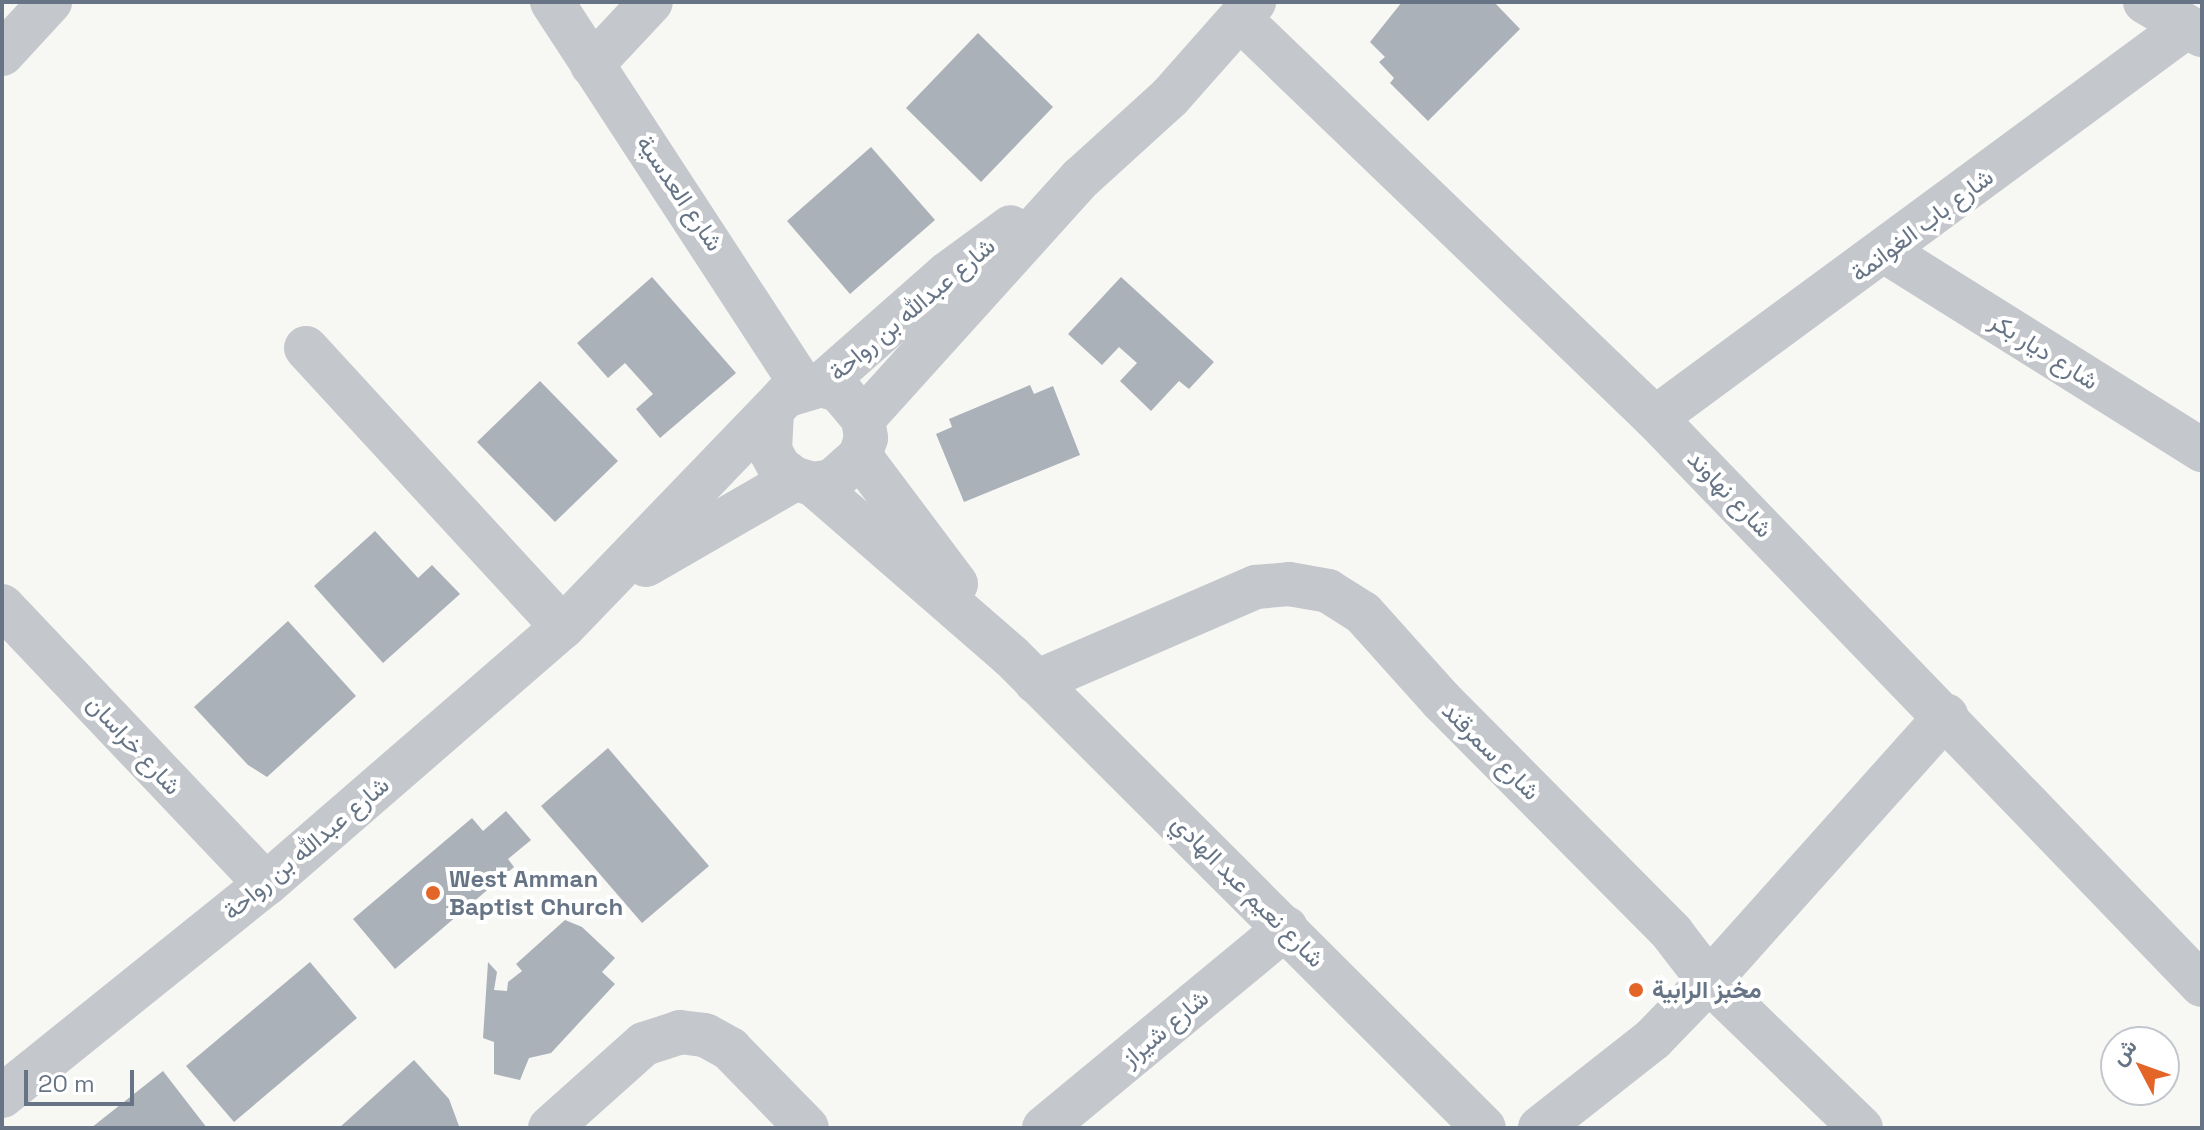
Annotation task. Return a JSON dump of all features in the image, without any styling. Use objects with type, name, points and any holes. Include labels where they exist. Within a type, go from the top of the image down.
[{"type":"street","points":[[2,54],[50,2]]},
{"type":"street","name":"شارع العدسية","points":[[552,2],[799,395]]},
{"type":"street","points":[[592,65],[651,2]]},
{"type":"street","points":[[2145,2],[2194,31]]},
{"type":"street","name":"شارع عبدالله بن رواحة","points":[[2,1096],[266,884],[563,627],[799,395],[947,274],[1082,177],[1170,97],[1247,11]]},
{"type":"street","name":"شارع نهاوند","points":[[1247,11],[1655,418],[1946,716],[2202,985]]},
{"type":"street","name":"شارع باب الغوانمة","points":[[1655,418],[2194,31]]},
{"type":"street","name":"شارع عبدالله بن رواحة","points":[[862,438],[1082,177]]},
{"type":"street","name":"شارع ديار بكر","points":[[1886,252],[2202,450]]},
{"type":"street","points":[[306,348],[563,627]]},
{"type":"street","points":[[839,390],[862,438],[849,472],[804,481],[779,467],[770,450],[799,395],[839,390]]},
{"type":"street","name":"شارع نعيم عبد الهادي","points":[[862,438],[1023,669]]},
{"type":"street","name":"شارع عبدالله بن رواحة","points":[[602,590],[804,481]]},
{"type":"street","name":"شارع نعيم عبد الهادي","points":[[804,481],[1023,669],[1484,1128]]},
{"type":"street","name":"شارع سمرقند","points":[[1023,669],[1256,587],[1289,584],[1328,591],[1363,613],[1442,701],[1672,933],[1709,981],[1861,1128]]},
{"type":"street","name":"شارع خراسان","points":[[2,606],[266,884]]},
{"type":"street","points":[[1540,1128],[1653,1039],[1709,981],[1946,716]]},
{"type":"street","name":"شارع شيراز","points":[[1044,1128],[1286,928]]},
{"type":"street","points":[[550,1128],[644,1044],[680,1032],[705,1035],[730,1049],[807,1128]]},
{"type":"building","points":[[1402,2],[1494,2],[1520,29],[1428,121],[1390,83],[1394,78],[1379,62],[1385,57],[1370,42]]},
{"type":"building","points":[[978,33],[1053,107],[981,182],[906,108]]},
{"type":"building","points":[[871,147],[935,220],[850,294],[787,221]]},
{"type":"building","points":[[652,277],[736,373],[660,438],[636,409],[653,394],[625,363],[608,378],[577,343]]},
{"type":"building","points":[[1121,277],[1214,362],[1189,389],[1179,381],[1151,411],[1120,381],[1137,363],[1119,347],[1102,365],[1068,334]]},
{"type":"building","points":[[540,381],[618,461],[555,522],[477,442]]},
{"type":"building","points":[[1030,385],[1034,394],[1053,386],[1080,455],[964,502],[936,434],[952,427],[949,419]]},
{"type":"building","points":[[375,531],[418,578],[432,565],[460,594],[383,663],[314,586]]},
{"type":"building","points":[[288,621],[356,696],[267,777],[248,765],[194,707]]},
{"type":"building","points":[[608,748],[709,866],[642,923],[541,806]]},
{"type":"building","name":"West Amman Baptist Church","points":[[506,811],[531,840],[508,859],[514,867],[395,969],[353,919],[472,818],[483,831]]},
{"type":"building","points":[[565,920],[582,927],[615,958],[602,972],[615,984],[551,1053],[529,1058],[520,1080],[494,1074],[494,1042],[483,1038],[488,962],[497,972],[494,990],[507,991],[508,982],[522,971],[516,964]]},
{"type":"building","points":[[310,962],[357,1018],[234,1122],[186,1066]]},
{"type":"building","points":[[414,1060],[449,1099],[459,1126],[339,1128]]},
{"type":"building","points":[[163,1071],[207,1128],[91,1128]]},
{"type":"place","name":"West Amman Baptist Church","points":[[433,893]]},
{"type":"place","name":"مخبز الرابية","points":[[1636,990]]}]
